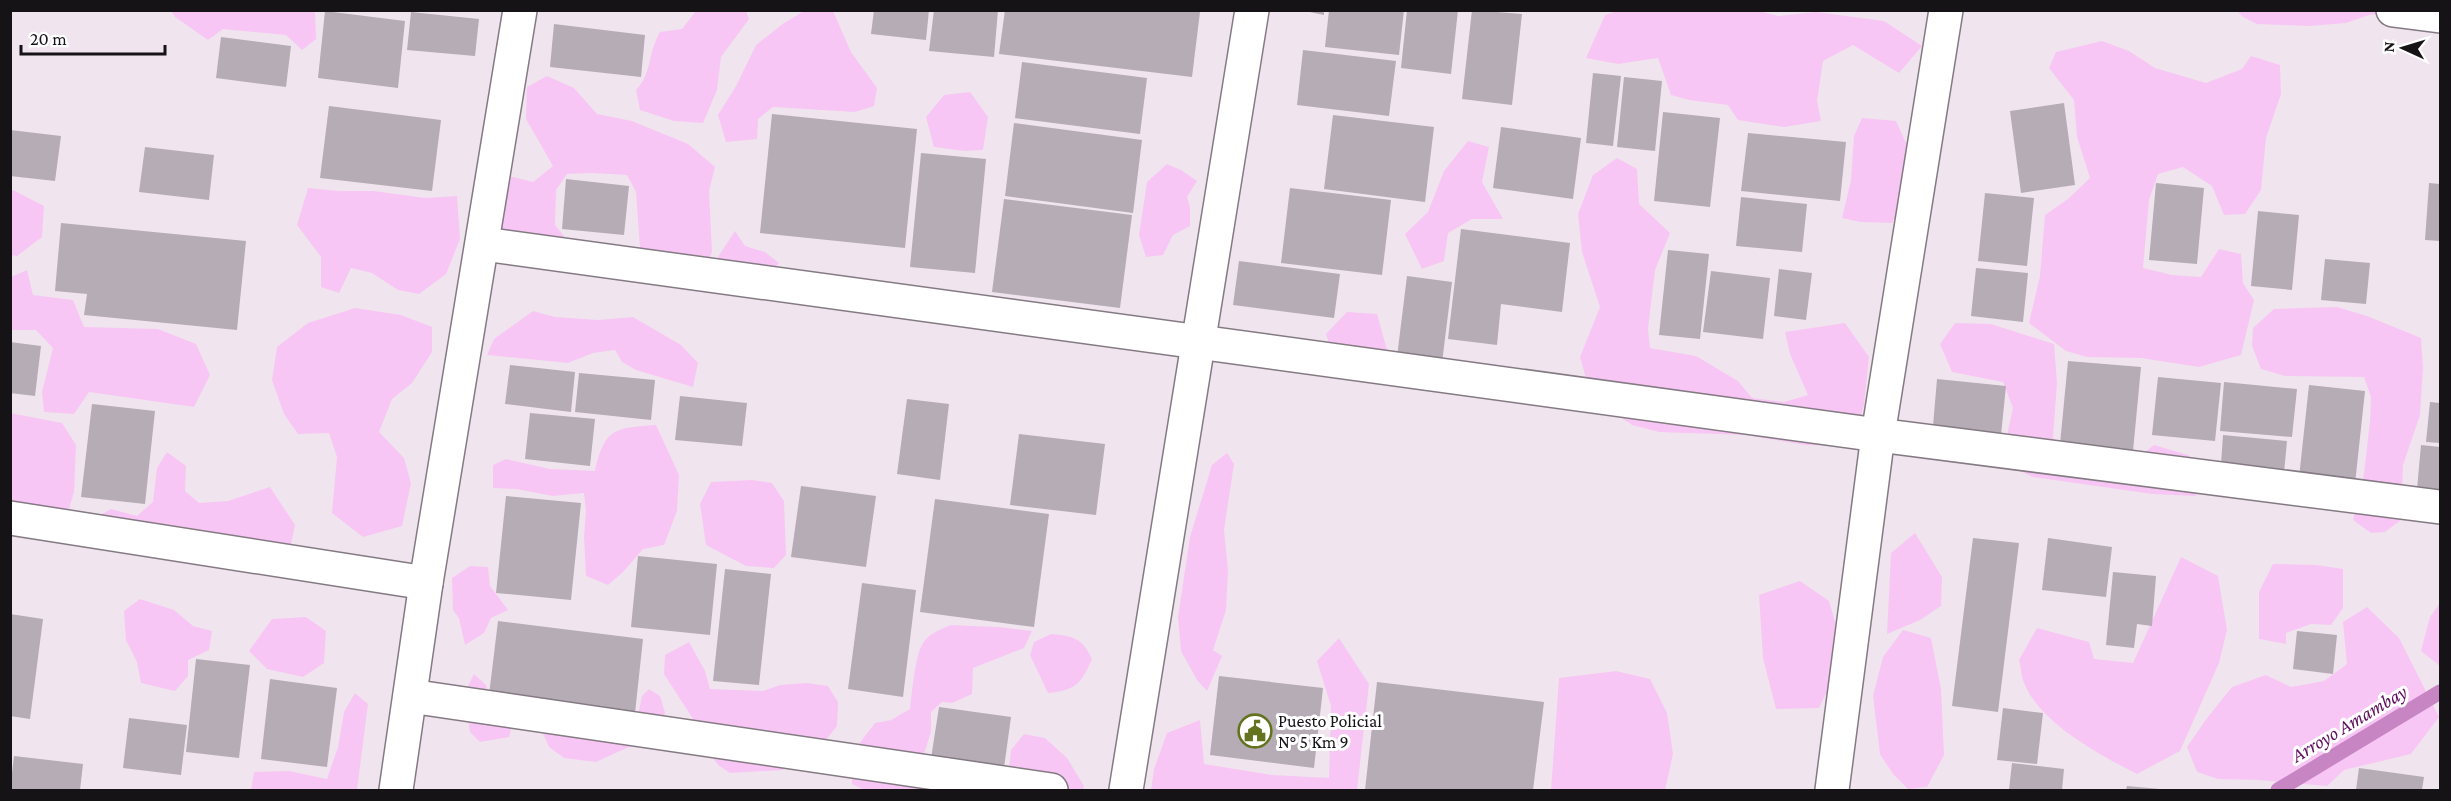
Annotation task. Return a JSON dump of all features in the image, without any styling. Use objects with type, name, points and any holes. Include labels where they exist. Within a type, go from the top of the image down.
[{"type":"street","points":[[396,790],[426,583],[520,10]]},
{"type":"street","points":[[1126,790],[1252,10]]},
{"type":"street","points":[[1832,790],[1878,435],[1946,10]]},
{"type":"street","points":[[2393,10],[2440,16]]},
{"type":"street","points":[[483,243],[1878,435],[2440,507]]},
{"type":"street","points":[[10,518],[426,583]]},
{"type":"street","points":[[410,696],[1051,790]]},
{"type":"shaded area","points":[[1755,10],[1778,16],[1816,12],[1884,21],[1922,46],[1899,73],[1853,45],[1823,61],[1817,101],[1821,121],[1784,127],[1738,120],[1728,105],[1689,100],[1671,95],[1658,58],[1618,64],[1586,58],[1605,15],[1617,11]]},
{"type":"shaded area","points":[[171,11],[312,11],[315,13],[316,39],[302,50],[286,35],[223,29],[208,40],[175,17]]},
{"type":"shaded area","points":[[696,11],[746,11],[749,19],[721,57],[717,90],[703,123],[674,121],[640,110],[636,90],[645,77],[653,47],[660,32],[682,29]]},
{"type":"shaded area","points":[[804,11],[833,11],[851,52],[877,88],[874,106],[855,112],[773,107],[758,119],[757,139],[726,142],[718,115],[736,86],[756,45]]},
{"type":"shaded area","points":[[2237,11],[2416,11],[2369,15],[2346,23],[2310,26],[2257,24]]},
{"type":"shaded area","points":[[2102,41],[2129,51],[2155,68],[2206,83],[2242,69],[2251,56],[2280,65],[2281,94],[2266,138],[2261,190],[2245,214],[2224,215],[2212,186],[2183,167],[2158,174],[2149,200],[2143,268],[2172,275],[2201,277],[2219,249],[2241,254],[2243,283],[2254,300],[2241,355],[2199,367],[2141,358],[2087,357],[2066,351],[2029,323],[2040,276],[2045,215],[2068,199],[2090,178],[2077,137],[2074,100],[2049,68],[2056,52]]},
{"type":"shaded area","points":[[547,76],[574,88],[597,114],[632,121],[688,144],[715,167],[709,191],[712,252],[704,272],[641,262],[636,192],[627,175],[567,174],[556,190],[555,225],[571,245],[499,237],[505,175],[533,182],[553,166],[526,119],[527,87]]},
{"type":"shaded area","points":[[970,92],[988,117],[983,150],[965,151],[934,147],[926,117],[944,95]]},
{"type":"shaded area","points":[[1862,118],[1896,121],[1911,154],[1908,192],[1892,223],[1860,222],[1842,218],[1851,180],[1854,136]]},
{"type":"shaded area","points":[[1468,141],[1489,147],[1482,182],[1503,219],[1472,219],[1448,233],[1444,261],[1422,269],[1405,234],[1428,212],[1444,171]]},
{"type":"shaded area","points":[[1617,158],[1637,169],[1639,204],[1670,233],[1655,270],[1648,329],[1650,348],[1696,356],[1738,381],[1752,398],[1784,402],[1808,395],[1790,354],[1785,332],[1845,323],[1869,357],[1864,405],[1852,446],[1805,445],[1746,435],[1659,432],[1632,425],[1607,408],[1587,382],[1580,357],[1600,307],[1582,252],[1578,214],[1593,175]]},
{"type":"shaded area","points":[[1167,164],[1197,181],[1187,197],[1190,208],[1190,226],[1173,235],[1163,255],[1146,257],[1139,235],[1147,182]]},
{"type":"shaded area","points":[[308,188],[374,191],[425,198],[457,196],[460,239],[446,274],[419,294],[398,290],[372,273],[351,268],[339,293],[321,287],[321,257],[297,225]]},
{"type":"shaded area","points":[[11,189],[44,206],[42,237],[17,256],[11,255]]},
{"type":"shaded area","points":[[735,231],[745,246],[765,252],[779,263],[765,281],[718,280],[718,257]]},
{"type":"shaded area","points":[[27,270],[33,295],[73,300],[84,327],[158,329],[196,344],[210,375],[194,407],[89,392],[74,414],[44,412],[42,392],[53,348],[36,330],[11,330],[11,277]]},
{"type":"shaded area","points":[[2337,307],[2367,316],[2421,338],[2423,368],[2420,415],[2403,465],[2401,520],[2385,532],[2371,533],[2353,520],[2364,474],[2370,421],[2371,397],[2364,377],[2285,376],[2261,369],[2252,346],[2253,328],[2274,309]]},
{"type":"shaded area","points":[[355,308],[401,315],[432,327],[432,352],[412,383],[392,399],[379,432],[404,458],[411,483],[402,526],[363,537],[332,513],[337,457],[329,433],[298,434],[284,414],[272,380],[277,347],[308,323]]},
{"type":"shaded area","points":[[533,311],[555,317],[598,320],[633,317],[681,345],[698,363],[693,387],[636,370],[622,362],[615,350],[593,353],[568,363],[487,355],[494,339]]},
{"type":"shaded area","points":[[1347,312],[1377,314],[1389,357],[1338,371],[1326,334]]},
{"type":"shaded area","points":[[1955,323],[1991,324],[2054,344],[2057,383],[2053,437],[2060,453],[2132,462],[2154,445],[2188,455],[2206,468],[2203,489],[2195,496],[2152,494],[2033,477],[2020,471],[2010,453],[2008,431],[2013,408],[2003,382],[1952,372],[1940,344]]},
{"type":"shaded area","points":[[10,413],[62,423],[76,445],[74,492],[64,526],[11,511]]},
{"type":"shaded area","points":[[656,425],[679,475],[677,511],[664,545],[643,549],[608,585],[586,576],[584,493],[553,496],[516,489],[493,488],[493,465],[506,459],[550,469],[595,471],[603,446],[614,433],[630,427]]},
{"type":"shaded area","points":[[167,452],[186,466],[185,491],[199,503],[228,501],[270,487],[295,525],[286,568],[92,520],[111,509],[137,516],[153,502],[157,468]]},
{"type":"shaded area","points":[[1227,453],[1234,464],[1224,530],[1228,570],[1226,610],[1213,650],[1222,656],[1207,691],[1197,680],[1181,651],[1178,617],[1190,537],[1212,465]]},
{"type":"shaded area","points":[[752,480],[772,483],[784,501],[786,555],[774,568],[746,566],[706,545],[700,504],[711,482]]},
{"type":"shaded area","points":[[1915,533],[1942,577],[1941,606],[1920,620],[1887,634],[1891,553]]},
{"type":"shaded area","points":[[2181,557],[2218,576],[2227,630],[2219,663],[2180,751],[2137,774],[2089,747],[2043,711],[2032,698],[2024,683],[2019,660],[2037,628],[2089,642],[2094,659],[2133,663]]},
{"type":"shaded area","points":[[2273,564],[2316,565],[2343,569],[2343,608],[2331,625],[2311,624],[2286,633],[2286,644],[2259,639],[2259,592]]},
{"type":"shaded area","points":[[470,566],[488,567],[490,586],[508,610],[491,618],[484,633],[465,645],[459,618],[453,610],[452,578]]},
{"type":"shaded area","points":[[1800,581],[1829,601],[1845,655],[1819,708],[1776,709],[1763,658],[1759,595]]},
{"type":"shaded area","points":[[140,599],[174,610],[193,626],[212,631],[209,650],[188,660],[188,676],[175,691],[141,683],[137,662],[126,640],[124,611]]},
{"type":"shaded area","points":[[2440,603],[2440,666],[2421,651],[2430,617]]},
{"type":"shaded area","points":[[2367,607],[2399,638],[2439,717],[2411,754],[2344,770],[2327,786],[2218,779],[2197,772],[2187,747],[2232,687],[2266,675],[2291,687],[2324,681],[2347,664],[2343,622]]},
{"type":"shaded area","points":[[306,617],[326,631],[324,663],[303,677],[267,669],[249,651],[272,619]]},
{"type":"shaded area","points":[[951,625],[1032,631],[1024,648],[973,668],[972,694],[952,703],[942,702],[931,712],[931,732],[924,754],[925,770],[939,783],[935,790],[865,790],[852,784],[852,753],[875,723],[891,720],[910,709],[914,674],[920,649],[929,637]]},
{"type":"shaded area","points":[[1903,630],[1931,638],[1941,689],[1944,755],[1927,787],[1908,789],[1893,774],[1880,754],[1873,696],[1883,657]]},
{"type":"shaded area","points":[[1051,634],[1066,636],[1081,642],[1092,659],[1081,680],[1071,688],[1048,693],[1030,655],[1034,642]]},
{"type":"shaded area","points":[[1339,638],[1369,684],[1357,790],[1151,790],[1154,769],[1167,733],[1200,720],[1204,764],[1272,775],[1329,778],[1331,706],[1317,661]]},
{"type":"shaded area","points":[[689,642],[705,671],[710,689],[763,691],[780,685],[807,683],[828,686],[838,702],[837,726],[825,741],[794,749],[783,770],[730,773],[718,765],[703,743],[693,719],[664,674],[665,655]]},
{"type":"shaded area","points":[[1616,671],[1650,679],[1667,713],[1673,754],[1665,790],[1551,790],[1559,678]]},
{"type":"shaded area","points":[[474,674],[486,685],[491,702],[515,716],[509,737],[480,742],[470,732],[464,694]]},
{"type":"shaded area","points":[[649,689],[660,696],[665,713],[659,725],[633,745],[596,762],[564,758],[549,747],[541,729],[638,715],[642,696]]},
{"type":"shaded area","points":[[355,693],[368,704],[357,790],[251,790],[254,772],[289,771],[327,779],[338,747],[344,712]]},
{"type":"shaded area","points":[[1024,734],[1045,738],[1067,758],[1084,786],[1083,790],[1007,790],[1011,750]]},
{"type":"building","points":[[874,10],[929,10],[926,40],[871,34]]},
{"type":"building","points":[[934,10],[998,10],[994,57],[929,51]]},
{"type":"building","points":[[1005,10],[1183,10],[1200,12],[1192,77],[999,54]]},
{"type":"building","points":[[1300,10],[1324,10],[1324,15]]},
{"type":"building","points":[[1329,10],[1404,10],[1399,55],[1325,47]]},
{"type":"building","points":[[1407,10],[1458,10],[1451,74],[1401,68]]},
{"type":"building","points":[[1472,10],[1522,14],[1512,105],[1462,99]]},
{"type":"building","points":[[325,11],[405,21],[398,88],[318,78]]},
{"type":"building","points":[[411,12],[479,19],[475,56],[407,50]]},
{"type":"building","points":[[554,24],[645,35],[641,77],[550,67]]},
{"type":"building","points":[[221,37],[291,46],[286,87],[216,78]]},
{"type":"building","points":[[1303,50],[1396,61],[1389,116],[1297,105]]},
{"type":"building","points":[[1022,62],[1147,78],[1140,134],[1015,118]]},
{"type":"building","points":[[1593,73],[1621,76],[1613,146],[1586,143]]},
{"type":"building","points":[[1624,77],[1662,81],[1655,151],[1617,147]]},
{"type":"building","points":[[2064,103],[2075,185],[2021,193],[2010,111]]},
{"type":"building","points":[[329,106],[441,120],[432,191],[320,178]]},
{"type":"building","points":[[1663,112],[1720,118],[1710,207],[1654,201]]},
{"type":"building","points":[[772,114],[917,129],[905,248],[760,233]]},
{"type":"building","points":[[1333,115],[1434,127],[1425,202],[1324,189]]},
{"type":"building","points":[[1014,123],[1142,140],[1133,213],[1005,196]]},
{"type":"building","points":[[1501,127],[1581,138],[1573,199],[1493,188]]},
{"type":"building","points":[[10,130],[61,136],[55,181],[10,176]]},
{"type":"building","points":[[1748,133],[1846,142],[1840,201],[1741,191]]},
{"type":"building","points":[[145,147],[214,155],[209,200],[139,192]]},
{"type":"building","points":[[921,153],[986,159],[975,273],[910,267]]},
{"type":"building","points":[[566,179],[629,186],[624,235],[562,229]]},
{"type":"building","points":[[2156,183],[2204,188],[2197,264],[2149,260]]},
{"type":"building","points":[[2429,183],[2440,184],[2440,241],[2425,240]]},
{"type":"building","points":[[1290,188],[1391,200],[1382,275],[1281,263]]},
{"type":"building","points":[[1985,193],[2034,198],[2027,266],[1978,261]]},
{"type":"building","points":[[1741,197],[1807,204],[1802,252],[1736,246]]},
{"type":"building","points":[[1004,199],[1132,215],[1120,308],[992,292]]},
{"type":"building","points":[[2258,211],[2299,215],[2292,290],[2251,286]]},
{"type":"building","points":[[61,223],[246,241],[237,330],[84,315],[87,294],[55,291]]},
{"type":"building","points":[[1461,229],[1570,243],[1562,312],[1501,304],[1497,345],[1448,339]]},
{"type":"building","points":[[1668,250],[1709,254],[1700,339],[1659,335]]},
{"type":"building","points":[[2325,259],[2370,263],[2366,304],[2321,300]]},
{"type":"building","points":[[1239,261],[1340,274],[1334,318],[1233,305]]},
{"type":"building","points":[[1976,268],[2028,273],[2023,322],[1971,316]]},
{"type":"building","points":[[1779,269],[1812,273],[1806,320],[1774,316]]},
{"type":"building","points":[[1711,271],[1770,278],[1763,339],[1703,332]]},
{"type":"building","points":[[1407,276],[1452,282],[1441,371],[1396,365]]},
{"type":"building","points":[[10,342],[41,346],[35,396],[10,393]]},
{"type":"building","points":[[2068,361],[2141,367],[2133,451],[2060,444]]},
{"type":"building","points":[[510,365],[575,372],[571,412],[505,404]]},
{"type":"building","points":[[579,373],[655,380],[651,420],[575,412]]},
{"type":"building","points":[[2158,377],[2221,383],[2215,441],[2152,435]]},
{"type":"building","points":[[1937,379],[2006,386],[2000,445],[1932,438]]},
{"type":"building","points":[[2224,382],[2297,389],[2292,437],[2220,431]]},
{"type":"building","points":[[2309,385],[2365,391],[2354,493],[2298,487]]},
{"type":"building","points":[[680,396],[747,403],[742,446],[675,440]]},
{"type":"building","points":[[907,399],[949,404],[940,480],[897,474]]},
{"type":"building","points":[[2430,402],[2440,403],[2440,443],[2426,442]]},
{"type":"building","points":[[92,404],[155,411],[145,504],[81,497]]},
{"type":"building","points":[[530,413],[595,419],[590,466],[525,459]]},
{"type":"building","points":[[1019,434],[1105,444],[1096,515],[1010,505]]},
{"type":"building","points":[[2223,435],[2287,441],[2283,484],[2220,478]]},
{"type":"building","points":[[2421,445],[2440,447],[2440,502],[2416,500]]},
{"type":"building","points":[[801,486],[876,496],[866,567],[791,557]]},
{"type":"building","points":[[506,496],[581,503],[571,600],[496,593]]},
{"type":"building","points":[[935,499],[1049,514],[1034,627],[920,612]]},
{"type":"building","points":[[1973,538],[2019,543],[1998,712],[1952,706]]},
{"type":"building","points":[[2048,538],[2112,547],[2106,597],[2042,590]]},
{"type":"building","points":[[638,556],[717,564],[710,635],[631,627]]},
{"type":"building","points":[[725,569],[771,574],[759,685],[713,681]]},
{"type":"building","points":[[2113,572],[2156,576],[2152,626],[2137,624],[2134,648],[2106,645]]},
{"type":"building","points":[[862,583],[916,590],[903,697],[848,689]]},
{"type":"building","points":[[10,614],[43,619],[30,719],[10,716]]},
{"type":"building","points":[[498,621],[643,639],[635,713],[489,695]]},
{"type":"building","points":[[2297,631],[2337,635],[2333,674],[2293,669]]},
{"type":"building","points":[[196,659],[250,665],[239,758],[186,752]]},
{"type":"building","points":[[1219,676],[1323,688],[1314,768],[1210,755]]},
{"type":"building","points":[[270,679],[337,688],[327,767],[261,759]]},
{"type":"building","points":[[1377,682],[1544,702],[1533,790],[1365,790]]},
{"type":"building","points":[[939,707],[1011,717],[1003,775],[930,765]]},
{"type":"building","points":[[2003,708],[2043,713],[2037,764],[1997,760]]},
{"type":"building","points":[[129,718],[187,725],[181,775],[123,768]]},
{"type":"building","points":[[14,756],[83,764],[80,790],[10,790]]},
{"type":"building","points":[[2012,763],[2064,769],[2062,790],[2009,790]]},
{"type":"building","points":[[2359,768],[2424,777],[2422,790],[2356,790]]},
{"type":"building","points":[[2127,786],[2160,789],[2160,790],[2126,790]]},
{"type":"waterway","name":"Arroyo Amambay","points":[[2278,790],[2440,692]]},
{"type":"place","name":"Puesto Policial N° 5 Km 9","points":[[1255,731]]}]
